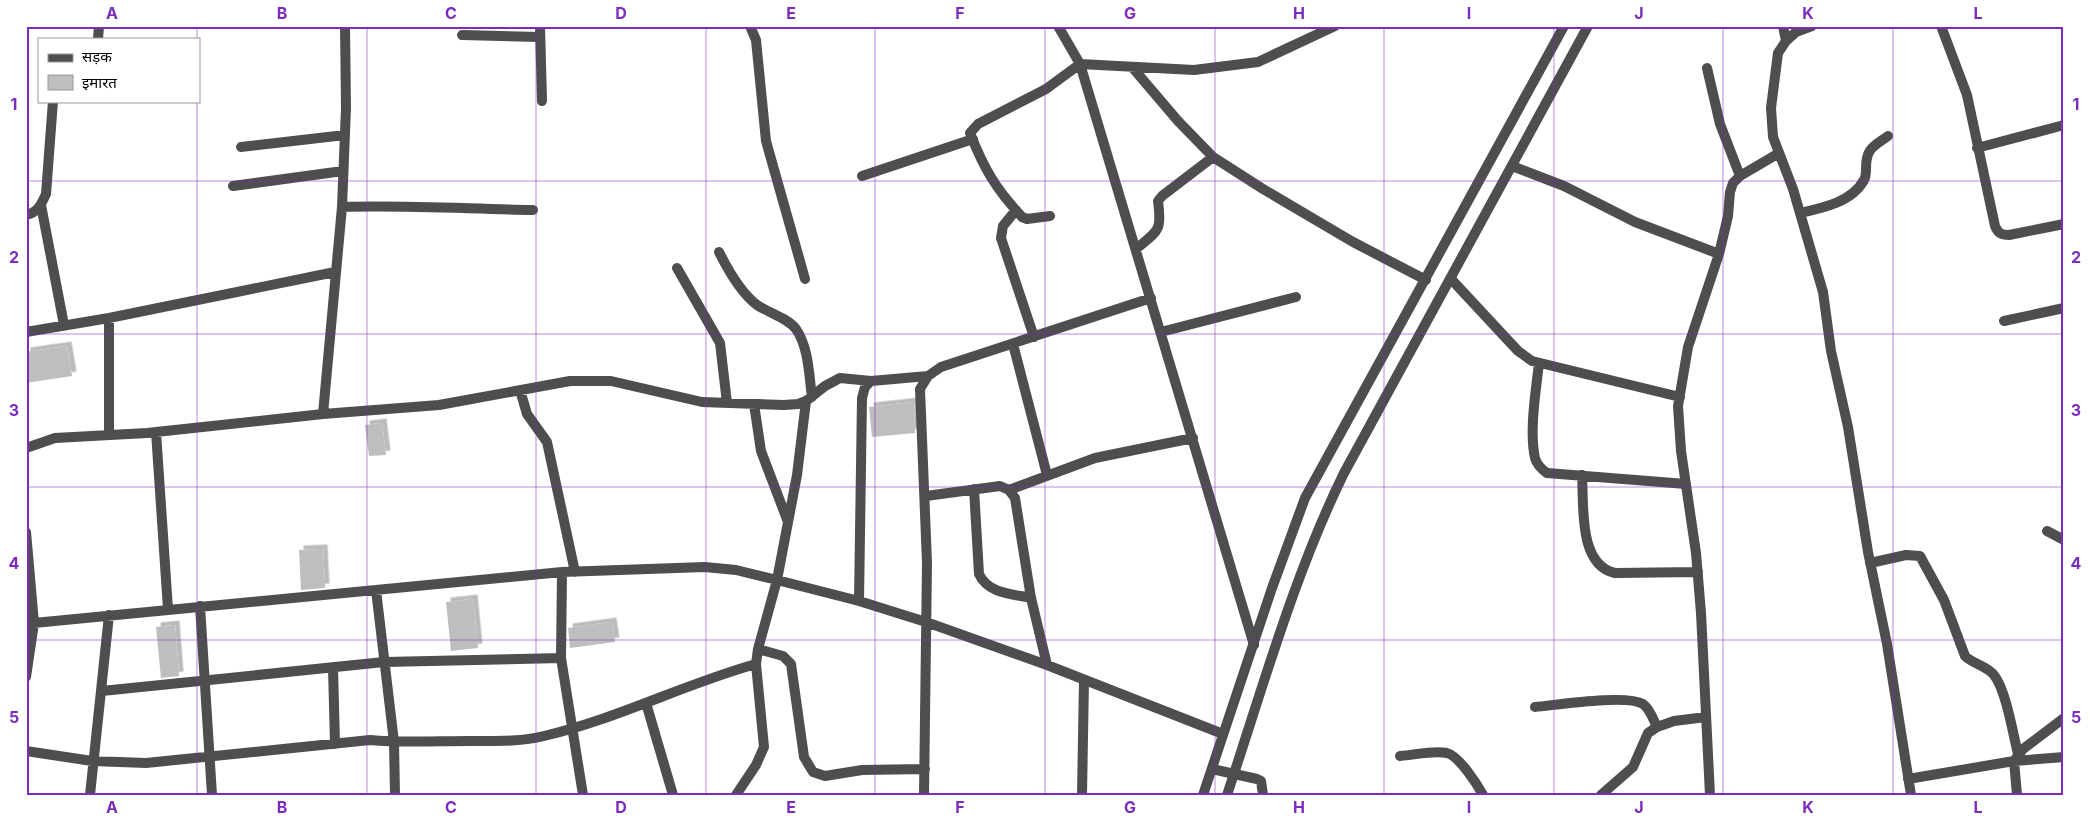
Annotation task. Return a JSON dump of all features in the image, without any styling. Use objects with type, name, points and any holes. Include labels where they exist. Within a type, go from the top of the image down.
[{"type":"street","points":[[323,414],[342,208],[345,135],[345,26]]},
{"type":"street","points":[[750,26],[756,40],[766,141],[805,279]]},
{"type":"street","points":[[1058,26],[1080,64],[1254,644]]},
{"type":"street","points":[[1050,216],[1027,219],[1016,210],[994,184],[985,170],[970,133],[978,124],[1046,89],[1080,64],[1194,70],[1258,62],[1335,26]]},
{"type":"street","points":[[1203,795],[1305,498],[1564,26]]},
{"type":"street","points":[[1227,795],[1320,521],[1344,473],[1588,26]]},
{"type":"street","points":[[1783,26],[1786,41]]},
{"type":"street","points":[[1812,26],[1796,32],[1786,41],[1778,54],[1771,108],[1773,136],[1793,189],[1823,292],[1831,351],[1848,426],[1870,563],[1887,644],[1911,795]]},
{"type":"street","points":[[1941,26],[1967,95],[1994,226],[1998,232],[2003,235],[2009,235],[2064,224]]},
{"type":"street","points":[[462,35],[540,31],[542,101]]},
{"type":"street","points":[[1132,67],[1178,121],[1213,157],[1353,242],[1426,280]]},
{"type":"street","points":[[1707,68],[1720,124],[1740,176]]},
{"type":"street","points":[[26,215],[34,213],[41,205],[46,194],[53,102]]},
{"type":"street","points":[[1977,148],[2064,125]]},
{"type":"street","points":[[241,146],[345,135]]},
{"type":"street","points":[[1800,213],[1836,204],[1856,189],[1864,180],[1866,174],[1866,156],[1870,150],[1888,136]]},
{"type":"street","points":[[862,176],[973,139]]},
{"type":"street","points":[[1710,795],[1698,572],[1681,451],[1680,397],[1688,347],[1719,254],[1728,216],[1730,192],[1740,176],[1779,153]]},
{"type":"street","points":[[1136,249],[1158,228],[1160,222],[1158,201],[1162,196],[1213,157]]},
{"type":"street","points":[[1512,166],[1564,186],[1636,222],[1719,254]]},
{"type":"street","points":[[233,186],[344,171]]},
{"type":"street","points":[[41,205],[64,325]]},
{"type":"street","points":[[342,208],[394,205],[467,210],[533,210]]},
{"type":"street","points":[[1016,210],[1004,226],[1001,238],[1034,337]]},
{"type":"street","points":[[718,252],[725,266],[751,299],[796,328],[807,357],[809,399],[798,475],[777,580],[758,649],[756,664],[764,746],[756,765],[736,795]]},
{"type":"street","points":[[677,268],[720,344],[727,403]]},
{"type":"street","points":[[26,332],[109,318],[335,272]]},
{"type":"street","points":[[1451,279],[1518,351],[1538,363],[1680,397]]},
{"type":"street","points":[[1161,332],[1296,297]]},
{"type":"street","points":[[924,795],[928,563],[920,389],[928,376],[941,367],[1151,298]]},
{"type":"street","points":[[2004,321],[2064,308]]},
{"type":"street","points":[[109,318],[109,435]]},
{"type":"street","points":[[1013,344],[1047,475]]},
{"type":"street","points":[[1538,363],[1534,430],[1535,458],[1542,470],[1547,473],[1686,484]]},
{"type":"street","points":[[26,448],[55,438],[156,432],[323,414],[439,405],[570,381],[612,381],[702,402],[798,404],[809,399],[832,381],[840,378],[871,381],[928,376]]},
{"type":"street","points":[[859,601],[862,398],[865,387],[871,381]]},
{"type":"street","points":[[520,390],[527,414],[548,442],[575,572]]},
{"type":"street","points":[[754,404],[761,451],[788,522]]},
{"type":"street","points":[[156,432],[168,609]]},
{"type":"street","points":[[1009,490],[1095,458],[1193,438]]},
{"type":"street","points":[[1582,475],[1587,545],[1600,567],[1615,573],[1698,572]]},
{"type":"street","points":[[926,496],[1000,486],[1009,490],[1015,498],[1031,598],[1046,665]]},
{"type":"street","points":[[974,488],[979,574],[983,582],[990,588],[1031,598]]},
{"type":"street","points":[[2048,531],[2064,540]]},
{"type":"street","points":[[26,532],[31,628],[26,677]]},
{"type":"street","points":[[1870,563],[1906,554],[1920,556],[1944,600],[1965,656],[1972,663],[1994,673],[1998,681],[2005,702],[2016,757],[2017,795]]},
{"type":"street","points":[[31,628],[109,615],[562,572],[705,567],[736,570],[777,580],[859,601],[926,622],[1046,665],[1224,734]]},
{"type":"street","points":[[562,572],[561,658],[584,795]]},
{"type":"street","points":[[376,590],[394,742],[395,795]]},
{"type":"street","points":[[200,606],[212,795]]},
{"type":"street","points":[[90,795],[92,761],[102,690],[109,615]]},
{"type":"street","points":[[758,649],[783,656],[791,664],[804,757],[813,772],[824,776],[862,770],[925,769]]},
{"type":"street","points":[[102,690],[384,662],[561,658]]},
{"type":"street","points":[[26,752],[92,761],[146,763],[210,757],[246,751],[370,740],[394,742],[514,740],[542,737],[572,729],[724,673],[756,664]]},
{"type":"street","points":[[333,667],[336,744]]},
{"type":"street","points":[[1082,795],[1084,680]]},
{"type":"street","points":[[1535,708],[1604,701],[1634,701],[1646,706],[1657,727]]},
{"type":"street","points":[[646,703],[672,795]]},
{"type":"street","points":[[1601,795],[1633,767],[1648,733],[1657,727],[1674,721],[1706,717]]},
{"type":"street","points":[[2016,757],[2064,718]]},
{"type":"street","points":[[1400,756],[1448,753],[1454,756],[1483,795]]},
{"type":"street","points":[[1908,779],[2016,757],[2064,757]]},
{"type":"street","points":[[1212,769],[1261,781],[1263,795]]},
{"type":"building","points":[[67,346],[72,376],[26,383],[26,352]]},
{"type":"building","points":[[914,402],[915,433],[872,437],[869,407]]},
{"type":"building","points":[[382,423],[386,455],[369,456],[365,425]]},
{"type":"building","points":[[323,549],[325,588],[301,590],[299,550]]},
{"type":"building","points":[[473,599],[478,648],[451,651],[446,602]]},
{"type":"building","points":[[612,622],[615,642],[570,648],[568,628]]},
{"type":"building","points":[[175,625],[179,676],[161,678],[156,627]]}]
